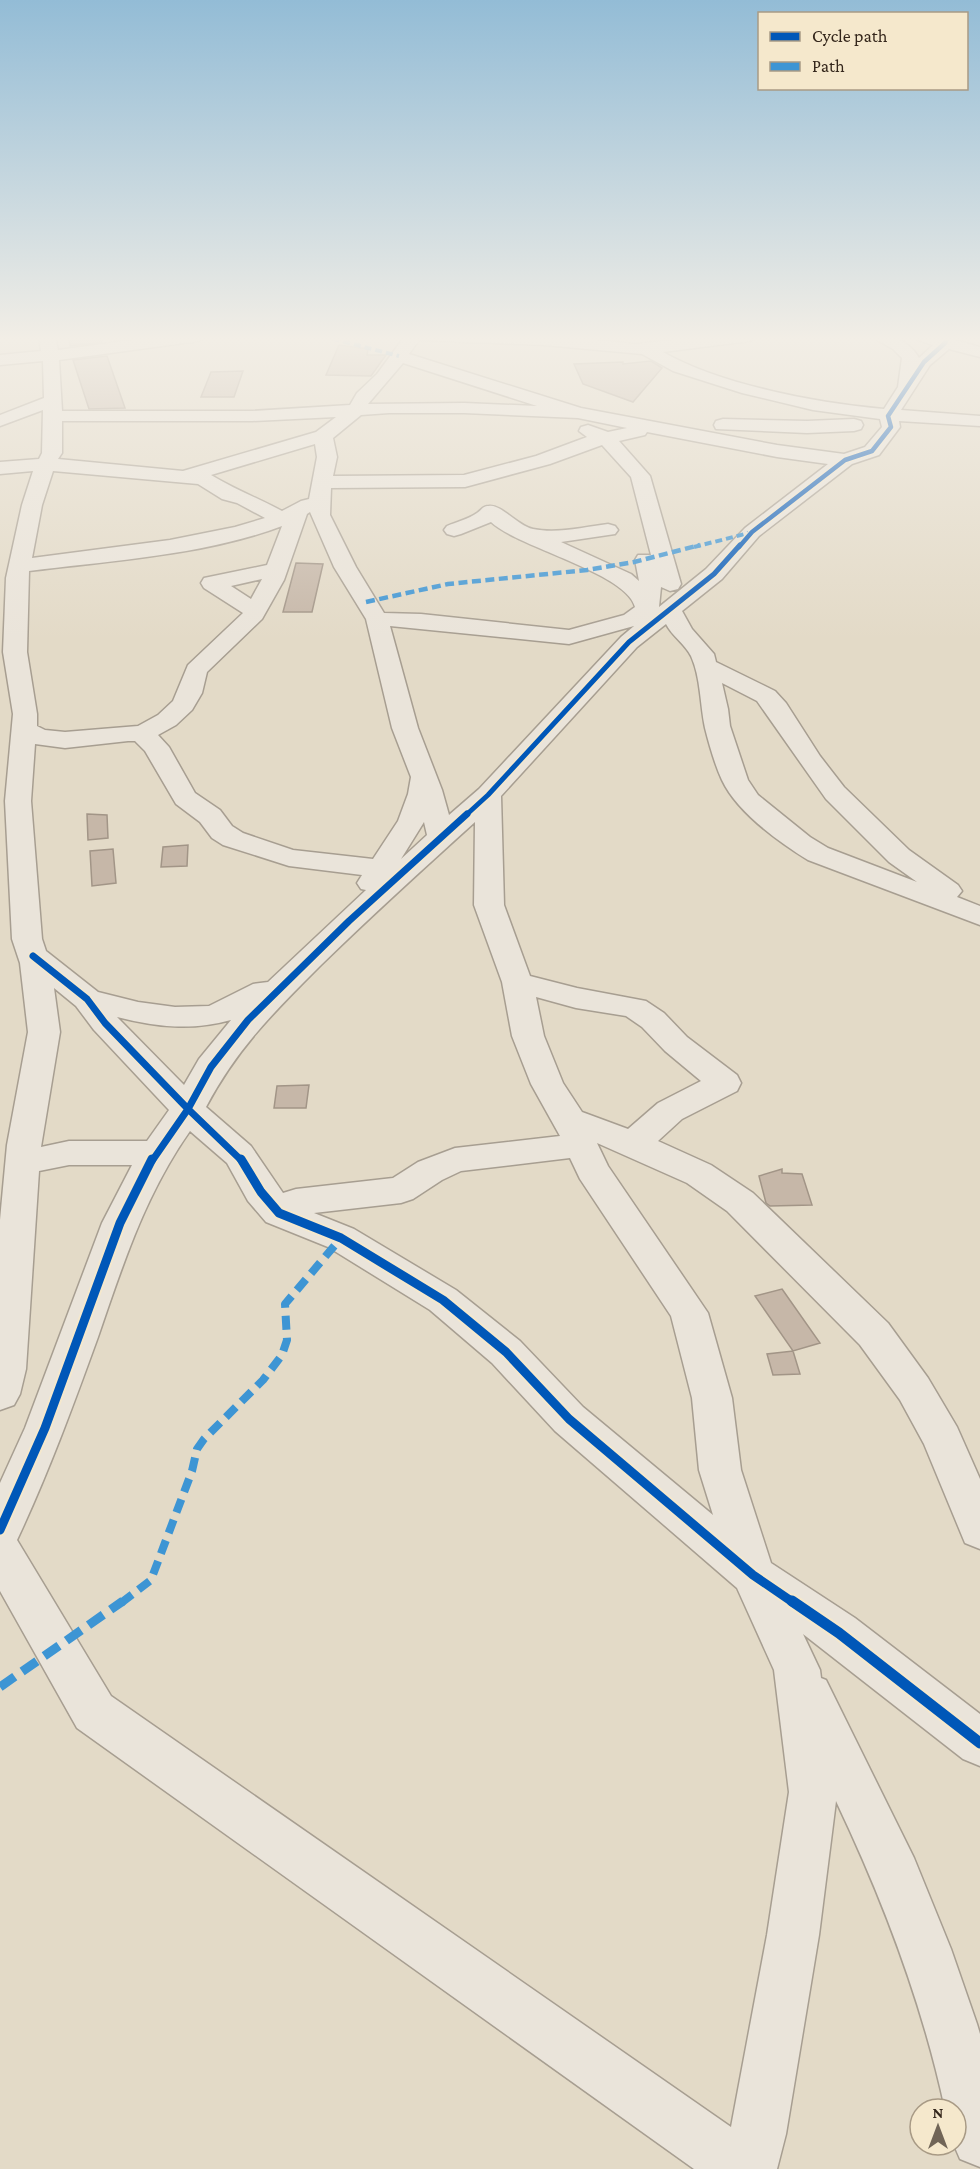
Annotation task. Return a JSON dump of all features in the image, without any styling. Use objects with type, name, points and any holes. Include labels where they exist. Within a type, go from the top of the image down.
[{"type":"street","points":[[0,1394],[6,1369],[22,1163],[44,1032],[33,956],[27,939],[18,801],[25,714],[15,652],[19,566],[32,505],[45,464],[52,453],[52,437]]},
{"type":"street","points":[[185,477],[319,437]]},
{"type":"street","points":[[323,437],[327,457],[320,491],[320,515],[330,537],[377,619],[405,728],[429,790],[442,838]]},
{"type":"street","points":[[19,566],[158,549],[235,533],[289,516],[320,491],[465,481],[543,460],[582,444],[609,437]]},
{"type":"street","points":[[697,437],[777,452],[845,460]]},
{"type":"street","points":[[377,619],[421,621],[569,637],[632,620],[664,607],[714,574],[752,532],[845,460],[872,451],[883,437]]},
{"type":"street","points":[[606,438],[640,476],[637,514],[664,607]]},
{"type":"street","points":[[0,468],[45,464],[203,479],[229,495],[289,516]]},
{"type":"street","points":[[446,529],[484,518],[491,511],[501,521],[623,579],[644,597],[664,607]]},
{"type":"street","points":[[559,549],[589,541],[637,514]]},
{"type":"street","points":[[24,730],[39,737],[65,740],[128,733],[142,734],[167,720],[183,705],[190,693],[196,670],[222,644],[243,628],[255,611],[277,570],[289,516]]},
{"type":"street","points":[[528,534],[558,536],[608,530]]},
{"type":"street","points":[[646,560],[651,593],[702,654],[716,709],[717,726],[728,761],[735,780],[748,800],[800,843],[818,854],[838,864],[980,916]]},
{"type":"street","points":[[255,611],[212,583],[277,570]]},
{"type":"street","points":[[0,1530],[45,1428],[120,1223],[156,1153],[189,1109],[218,1058],[248,1020],[291,976],[488,795],[664,607]]},
{"type":"street","points":[[707,667],[766,696],[777,708],[809,759],[835,793],[899,856],[932,882],[980,911]]},
{"type":"street","points":[[142,734],[156,747],[185,798],[210,816],[222,832],[233,839],[289,858],[379,869],[408,870]]},
{"type":"street","points":[[349,921],[379,869],[413,822],[422,796],[423,773]]},
{"type":"street","points":[[488,795],[489,905],[517,982],[528,1036],[547,1084],[575,1133],[592,1170],[689,1313],[712,1398],[720,1470],[753,1575],[880,1841],[924,1949],[967,2077],[980,2139]]},
{"type":"street","points":[[33,956],[87,999],[105,1023],[189,1109],[239,1155],[261,1191],[279,1213],[341,1238],[443,1300],[506,1352],[569,1419],[753,1575],[839,1634],[980,1743]]},
{"type":"street","points":[[87,999],[123,1009],[166,1016],[203,1016],[225,1011],[291,976]]},
{"type":"street","points":[[517,982],[576,998],[635,1008],[653,1020],[676,1044],[725,1083],[670,1111],[633,1144]]},
{"type":"street","points":[[279,1213],[296,1202],[401,1190],[430,1171],[455,1160],[575,1133],[633,1144],[699,1174],[740,1202],[874,1334],[914,1389],[943,1439],[980,1530]]},
{"type":"street","points":[[22,1163],[69,1153],[156,1153]]},
{"type":"street","points":[[0,1551],[94,1712],[742,2169]]},
{"type":"street","points":[[749,2169],[758,2134],[793,1935],[813,1792],[797,1670]]},
{"type":"building","points":[[296,563],[323,564],[312,612],[283,612]]},
{"type":"building","points":[[87,814],[107,815],[108,838],[88,840]]},
{"type":"building","points":[[188,845],[187,866],[161,867],[163,847]]},
{"type":"building","points":[[113,849],[116,883],[92,886],[90,851]]},
{"type":"building","points":[[309,1085],[306,1108],[274,1108],[277,1086]]},
{"type":"building","points":[[782,1169],[782,1173],[802,1174],[812,1205],[770,1206],[766,1203],[759,1176]]},
{"type":"building","points":[[782,1289],[820,1343],[793,1351],[755,1296]]},
{"type":"building","points":[[793,1351],[800,1374],[773,1375],[767,1354]]},
{"type":"marked path","points":[[366,602],[448,584],[587,570],[634,562],[749,533]]},
{"type":"marked path","points":[[0,1687],[151,1580],[192,1471],[197,1449],[274,1367],[286,1345],[285,1304],[341,1238]]},
{"type":"cycle path","points":[[0,1530],[45,1428],[120,1223],[153,1158],[188,1109],[211,1067],[248,1020],[349,921],[488,795],[629,642],[714,574],[752,532],[845,460],[872,451],[883,437]]},
{"type":"cycle path","points":[[33,956],[87,999],[105,1023],[188,1109],[239,1155],[261,1192],[279,1213],[341,1238],[443,1300],[506,1352],[569,1419],[753,1575],[839,1633],[980,1743]]}]
